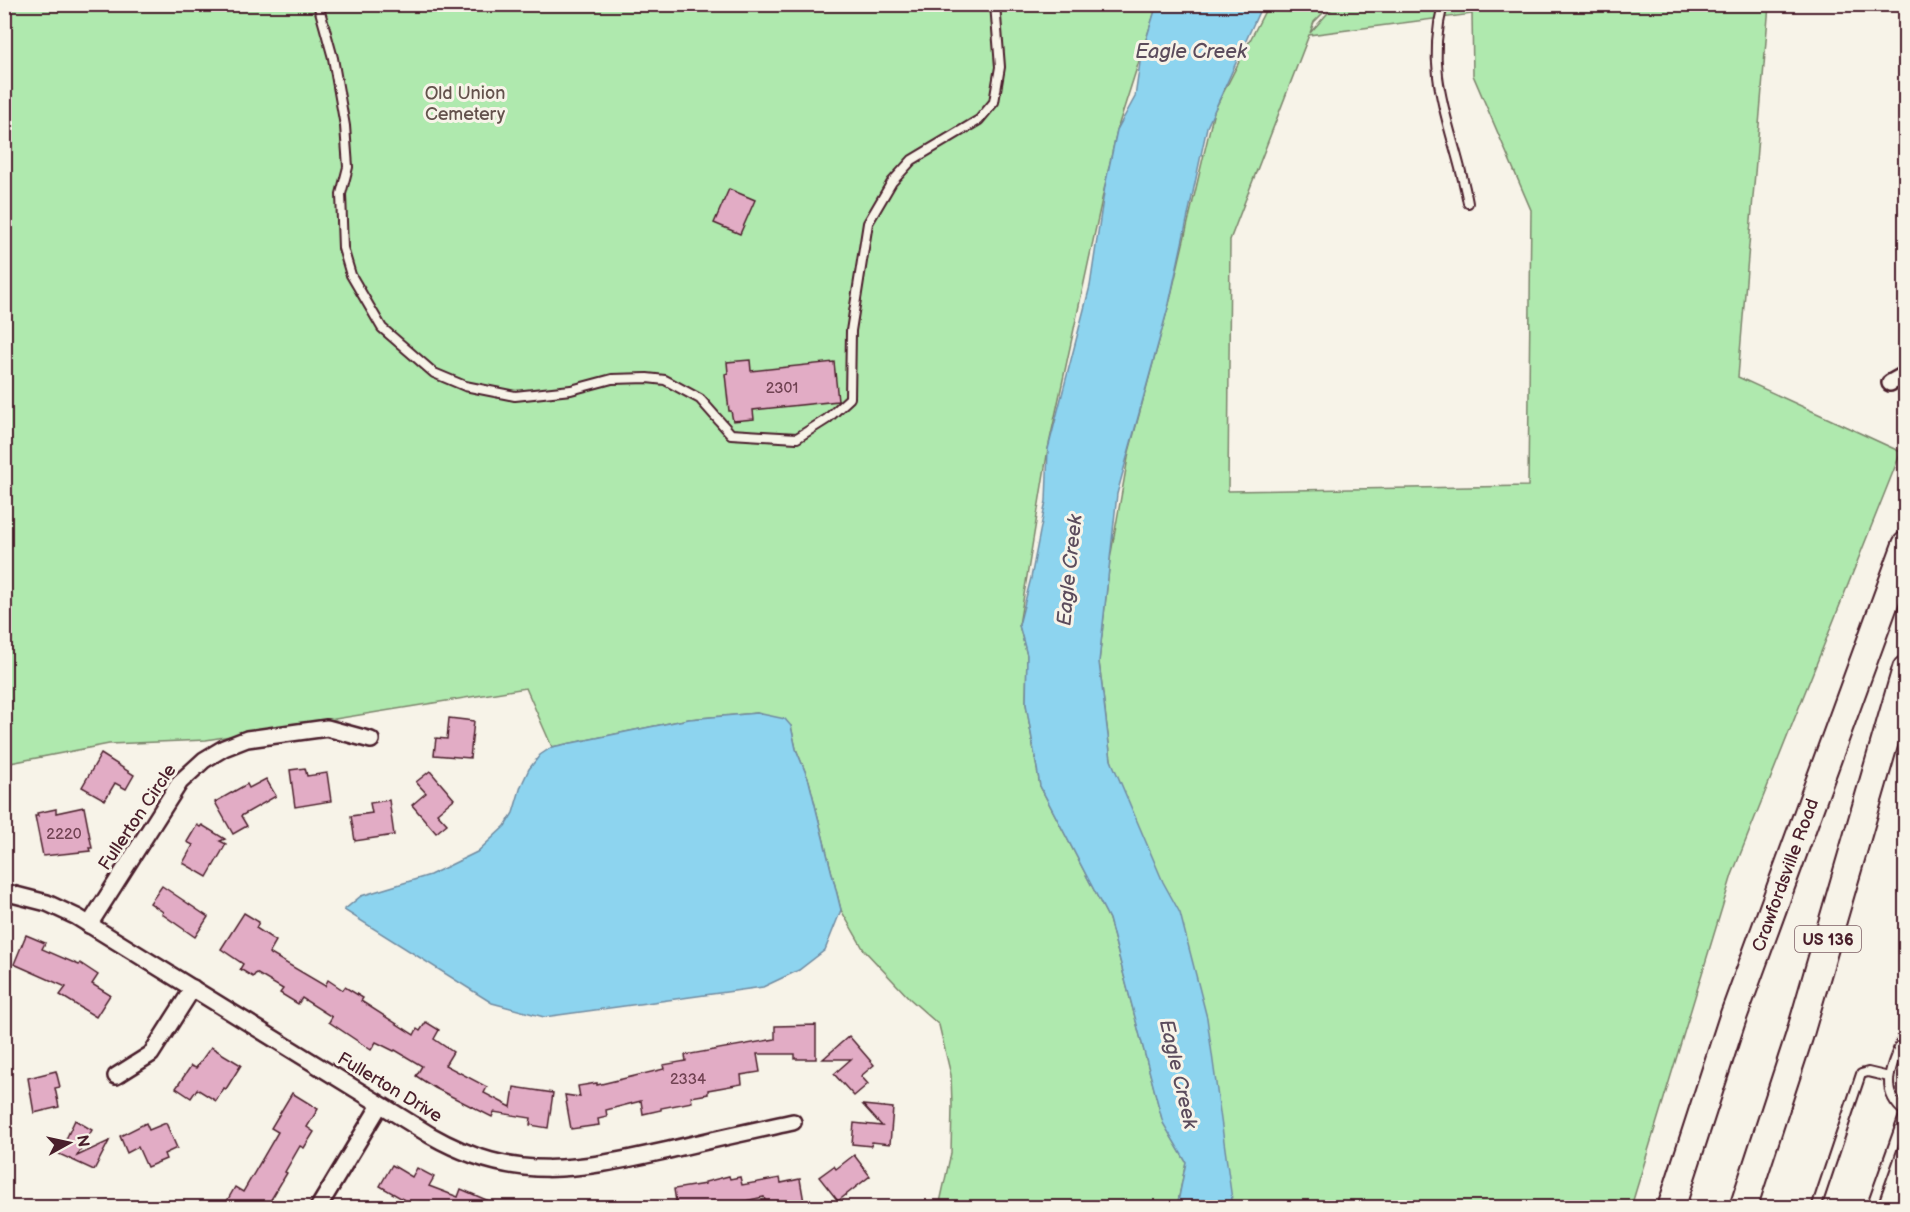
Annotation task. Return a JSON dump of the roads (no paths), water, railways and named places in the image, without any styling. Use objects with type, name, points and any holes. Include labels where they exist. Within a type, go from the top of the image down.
[{"type":"main road","name":"Crawfordsville Road","points":[[1671,1208],[1734,1013],[1905,545]]},
{"type":"main road","name":"US 136","points":[[1743,1208],[1799,1037],[1905,669]]},
{"type":"street","points":[[1890,383],[1905,374]]},
{"type":"street","name":"Fullerton Circle","points":[[89,925],[180,782],[204,760],[224,748],[247,739],[327,728],[371,740]]},
{"type":"street","name":"Fullerton Drive","points":[[4,892],[65,910],[380,1105],[458,1150],[497,1162],[544,1169],[600,1165],[793,1122]]},
{"type":"street","points":[[116,1076],[151,1054],[193,988]]},
{"type":"street","points":[[318,1208],[380,1105]]},
{"type":"lane","points":[[318,4],[333,58],[345,126],[348,166],[341,194],[343,248],[351,275],[382,328],[405,349],[434,373],[465,386],[515,396],[571,390],[612,379],[665,380],[700,399],[731,434],[797,438],[827,419],[850,398],[851,332],[868,223],[886,192],[912,160],[979,120],[994,102],[1000,67],[995,4]]},
{"type":"lane","points":[[1443,4],[1435,43],[1438,88],[1468,203]]},
{"type":"lane","points":[[1871,1208],[1905,1113],[1894,1103],[1890,1095],[1889,1077],[1905,1029]]},
{"type":"lane","points":[[1816,1208],[1862,1074],[1868,1072],[1889,1077]]},
{"type":"water","name":"Eagle Creek","points":[[1157,4],[1262,5],[1207,127],[1169,304],[1117,494],[1099,662],[1111,760],[1163,882],[1180,913],[1207,1018],[1233,1207],[1177,1207],[1186,1162],[1163,1123],[1109,919],[1040,786],[1026,704],[1027,655],[1019,625],[1046,501],[1048,449],[1090,286],[1105,186],[1117,130],[1135,97],[1141,56]]},
{"type":"water","points":[[757,713],[785,719],[791,726],[796,749],[809,781],[841,910],[825,950],[799,970],[763,987],[544,1017],[492,1003],[344,910],[361,896],[430,875],[477,852],[505,826],[513,813],[529,769],[540,755],[552,747],[689,719]]},
{"type":"park label","name":"Old Union Cemetery","points":[[465,103]]}]
